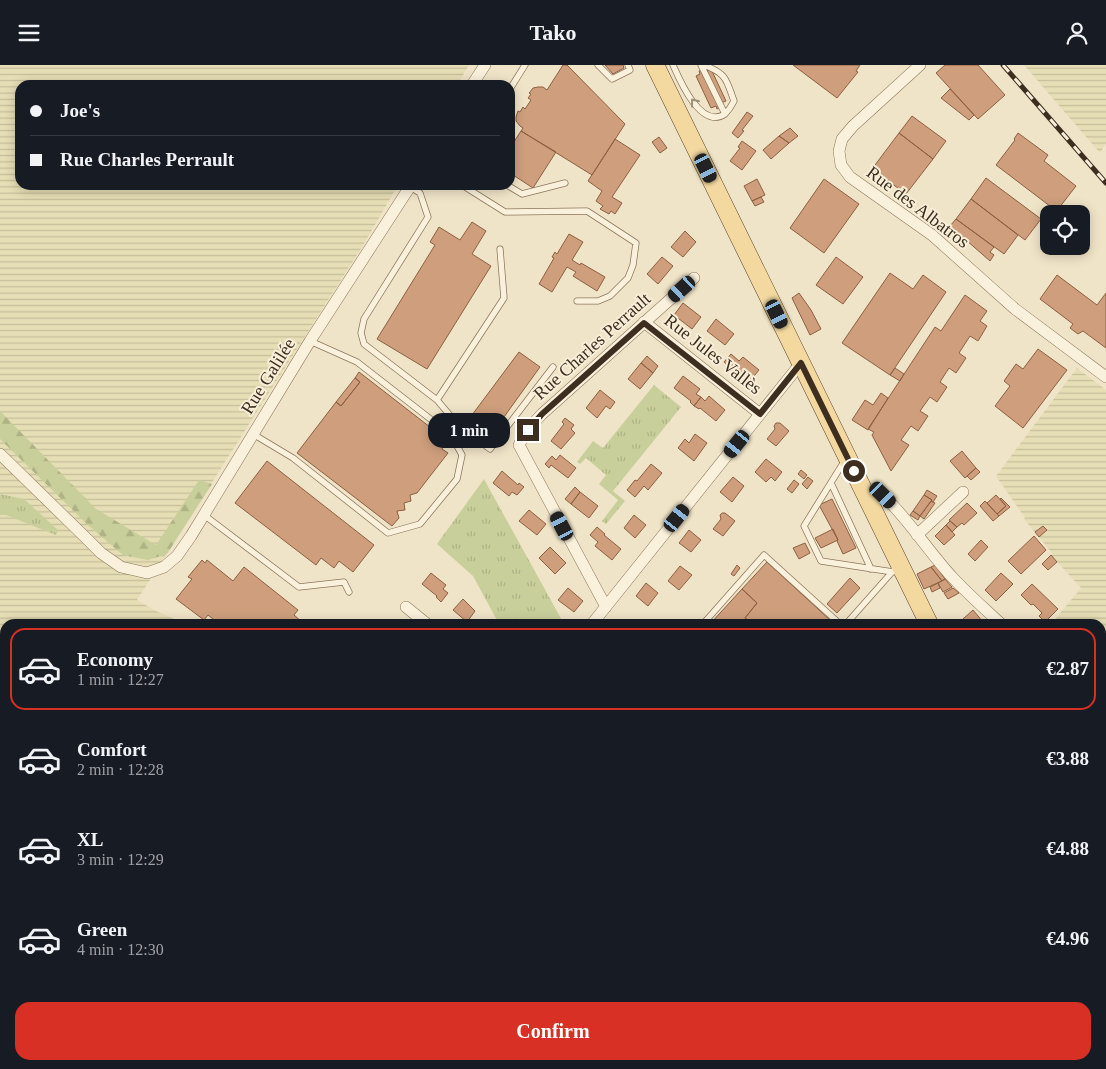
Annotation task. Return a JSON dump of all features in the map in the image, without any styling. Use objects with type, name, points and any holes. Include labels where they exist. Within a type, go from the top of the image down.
[{"type":"main road","points":[[666,74],[801,363],[869,501],[896,568],[926,619]]},
{"type":"street","points":[[475,80],[484,65]]},
{"type":"street","name":"Rue des Albatros","points":[[920,65],[852,126],[842,139],[839,151],[841,165],[850,177],[932,235],[1015,309],[1106,377]]},
{"type":"street","name":"Rue Galilée","points":[[0,454],[101,553],[121,567],[146,573],[164,567],[177,556],[204,515],[310,341],[408,190]]},
{"type":"street","name":"Rue Charles Perrault","points":[[606,607],[520,445],[528,430],[542,414],[694,277]]},
{"type":"street","name":"Rue Jules Vallès","points":[[644,323],[760,414]]},
{"type":"street","points":[[596,619],[801,363]]},
{"type":"street","points":[[917,535],[963,492]]},
{"type":"street","points":[[869,501],[883,495],[898,509],[953,578],[996,619]]},
{"type":"street","points":[[406,607],[421,619]]},
{"type":"lane","points":[[515,81],[525,65]]},
{"type":"lane","points":[[598,65],[612,79],[630,70],[628,65]]},
{"type":"lane","points":[[666,74],[702,113],[714,117],[725,114],[734,101],[726,79],[718,70],[702,65]]},
{"type":"lane","points":[[702,65],[725,114]]},
{"type":"lane","points":[[515,190],[522,194],[565,183]]},
{"type":"lane","points":[[416,190],[420,193],[428,217],[364,319],[360,333],[364,344],[437,400],[459,426],[490,449],[553,367]]},
{"type":"lane","points":[[470,190],[505,212],[586,211],[636,243],[633,265],[628,278],[610,296],[598,301],[577,301]]},
{"type":"lane","points":[[437,400],[504,298],[500,249]]},
{"type":"lane","points":[[253,434],[293,458],[388,533],[420,524],[457,479],[462,455],[451,435],[357,362],[310,341]]},
{"type":"lane","points":[[847,456],[804,526],[821,561],[871,569],[896,568]]},
{"type":"lane","points":[[831,483],[871,569]]},
{"type":"lane","points":[[204,515],[299,587],[344,582],[349,592]]},
{"type":"lane","points":[[707,619],[764,555],[834,619]]},
{"type":"lane","points":[[850,619],[896,568]]},
{"type":"shaded area","points":[[0,65],[469,65],[460,80],[15,80],[15,190],[395,190],[362,247],[137,600],[174,619],[0,619]]},
{"type":"shaded area","points":[[1024,65],[1106,65],[1106,143],[1100,153]]},
{"type":"shaded area","points":[[1077,368],[1106,390],[1106,619],[1055,619],[1081,588],[1051,555],[1052,553],[1024,519],[996,476]]},
{"type":"green space","points":[[654,385],[681,407],[613,491],[625,501],[606,524],[602,521],[618,500],[599,484],[606,475],[586,458],[580,464],[577,462],[593,441],[603,448]]},
{"type":"green space","points":[[0,411],[96,509],[156,545],[199,480],[212,484],[167,554],[148,560],[123,555],[89,526],[0,439]]},
{"type":"green space","points":[[484,479],[561,619],[496,619],[473,576],[437,544]]},
{"type":"green space","points":[[0,494],[24,499],[58,530],[56,535],[6,515],[0,515]]},
{"type":"building","points":[[563,65],[567,65],[625,124],[592,175],[521,131],[523,128],[516,121],[518,111],[520,112],[523,107],[525,109],[531,100],[528,98],[533,88],[543,87],[547,90]]},
{"type":"building","points":[[605,65],[623,65],[624,68],[613,74]]},
{"type":"building","points":[[793,65],[860,65],[856,71],[858,72],[837,98]]},
{"type":"building","points":[[945,65],[978,65],[1005,95],[978,119],[936,73]]},
{"type":"building","points":[[705,69],[706,71],[711,69],[726,101],[721,103],[723,106],[717,109],[716,106],[711,108],[696,76],[700,74],[699,71]]},
{"type":"building","points":[[950,89],[974,115],[969,120],[941,98]]},
{"type":"building","points":[[747,112],[753,116],[738,138],[732,133]]},
{"type":"building","points":[[912,116],[946,141],[933,159],[899,133]]},
{"type":"building","points":[[790,128],[798,136],[789,143],[779,136]]},
{"type":"building","points":[[521,131],[556,152],[533,188],[515,176],[515,140]]},
{"type":"building","points":[[899,133],[933,159],[906,194],[872,169]]},
{"type":"building","points":[[1018,133],[1048,155],[1044,161],[1076,186],[1061,205],[1048,205],[996,165]]},
{"type":"building","points":[[779,136],[789,143],[771,159],[763,150]]},
{"type":"building","points":[[659,137],[667,148],[660,153],[652,142]]},
{"type":"building","points":[[615,139],[640,155],[612,197],[622,203],[615,214],[611,211],[609,214],[600,209],[603,206],[596,201],[602,191],[588,181]]},
{"type":"building","points":[[742,141],[756,151],[742,170],[730,161],[740,148],[738,147]]},
{"type":"building","points":[[986,178],[1040,218],[1040,220],[1025,240],[971,199]]},
{"type":"building","points":[[757,179],[765,195],[752,201],[744,186]]},
{"type":"building","points":[[824,179],[859,204],[824,253],[790,228]]},
{"type":"building","points":[[761,197],[764,202],[755,206],[752,201]]},
{"type":"building","points":[[971,199],[1018,235],[1004,254],[956,219]]},
{"type":"building","points":[[956,219],[994,247],[990,252],[994,255],[990,261],[950,226]]},
{"type":"building","points":[[472,222],[486,231],[472,254],[491,266],[427,369],[377,339],[435,245],[430,242],[439,227],[460,240]]},
{"type":"building","points":[[685,231],[696,242],[683,257],[671,247]]},
{"type":"building","points":[[569,234],[583,242],[572,260],[605,277],[597,291],[573,276],[576,272],[567,267],[552,292],[539,284],[554,258],[552,257],[555,252],[557,254]]},
{"type":"building","points":[[662,257],[673,266],[658,284],[647,274]]},
{"type":"building","points":[[836,257],[863,277],[843,304],[816,285]]},
{"type":"building","points":[[890,273],[913,289],[923,275],[946,292],[890,375],[842,343]]},
{"type":"building","points":[[1057,275],[1097,305],[1106,293],[1106,348],[1083,331],[1078,334],[1070,328],[1073,324],[1040,299]]},
{"type":"building","points":[[799,293],[821,329],[810,335],[792,298]]},
{"type":"building","points":[[965,295],[987,311],[980,321],[987,326],[978,341],[970,336],[959,353],[966,358],[956,373],[949,368],[940,382],[947,387],[937,402],[930,397],[920,411],[928,416],[918,431],[911,426],[901,440],[909,445],[891,471],[872,435],[874,432],[868,429],[935,327],[941,331]]},
{"type":"building","points":[[683,303],[701,317],[692,329],[674,315]]},
{"type":"building","points":[[716,319],[734,334],[725,345],[707,331]]},
{"type":"building","points":[[1038,349],[1067,370],[1023,428],[995,406],[1010,386],[1004,381],[1016,364],[1023,369]]},
{"type":"building","points":[[519,352],[540,367],[491,435],[469,419]]},
{"type":"building","points":[[731,354],[739,361],[743,357],[759,370],[750,381],[724,362]]},
{"type":"building","points":[[647,356],[658,366],[653,373],[641,363]]},
{"type":"building","points":[[641,363],[653,373],[640,389],[628,379]]},
{"type":"building","points":[[895,368],[904,374],[900,381],[890,375]]},
{"type":"building","points":[[359,372],[448,441],[442,449],[448,453],[417,493],[410,495],[411,501],[404,503],[405,510],[397,511],[399,518],[392,526],[297,453],[336,402],[341,406],[360,382],[355,378]]},
{"type":"building","points":[[683,376],[700,389],[696,394],[701,397],[694,406],[691,401],[674,388]]},
{"type":"building","points":[[355,378],[360,382],[341,406],[336,402]]},
{"type":"building","points":[[600,390],[615,402],[610,409],[606,406],[597,418],[586,408]]},
{"type":"building","points":[[881,393],[888,398],[868,430],[852,420],[865,400],[873,405]]},
{"type":"building","points":[[709,396],[725,410],[716,421],[700,408],[694,406],[701,397],[705,401]]},
{"type":"building","points":[[565,418],[574,425],[571,429],[575,433],[561,449],[551,441],[564,424],[562,422]]},
{"type":"building","points":[[776,423],[780,423],[789,431],[776,446],[767,439],[775,429]]},
{"type":"building","points":[[695,434],[707,443],[694,461],[678,448],[685,439],[689,443]]},
{"type":"building","points":[[962,451],[976,468],[965,478],[950,461]]},
{"type":"building","points":[[560,455],[576,468],[568,478],[551,465],[549,468],[545,464],[552,456],[556,460]]},
{"type":"building","points":[[766,459],[782,472],[775,481],[771,477],[766,482],[755,472]]},
{"type":"building","points":[[267,461],[374,545],[353,572],[339,561],[334,568],[321,558],[316,565],[235,503]]},
{"type":"building","points":[[651,464],[662,473],[648,490],[644,486],[635,497],[627,490]]},
{"type":"building","points":[[976,468],[980,472],[971,480],[967,476]]},
{"type":"building","points":[[801,470],[807,475],[804,479],[798,474]]},
{"type":"building","points":[[502,471],[518,485],[519,483],[524,487],[517,495],[512,492],[509,496],[493,483]]},
{"type":"building","points":[[733,477],[744,486],[732,502],[720,492]]},
{"type":"building","points":[[808,477],[813,481],[807,489],[802,484]]},
{"type":"building","points":[[794,480],[799,484],[792,493],[787,489]]},
{"type":"building","points":[[575,487],[580,492],[571,504],[565,499]]},
{"type":"building","points":[[927,490],[937,496],[933,502],[924,495]]},
{"type":"building","points":[[580,492],[598,506],[589,518],[571,504]]},
{"type":"building","points":[[924,495],[932,500],[920,516],[913,511]]},
{"type":"building","points":[[996,495],[1006,506],[997,514],[987,503]]},
{"type":"building","points":[[1001,498],[1010,507],[999,516],[997,514],[1006,506]]},
{"type":"building","points":[[832,499],[856,548],[843,554],[838,540],[819,505]]},
{"type":"building","points":[[931,501],[935,503],[924,519],[920,516]]},
{"type":"building","points":[[985,501],[999,516],[993,521],[980,506]]},
{"type":"building","points":[[967,503],[977,513],[964,525],[962,523],[957,527],[949,520]]},
{"type":"building","points":[[529,510],[546,524],[537,535],[519,521]]},
{"type":"building","points":[[913,511],[920,516],[918,520],[910,515]]},
{"type":"building","points":[[725,513],[735,521],[723,536],[713,529],[721,519],[720,515]]},
{"type":"building","points":[[634,515],[646,525],[635,538],[624,528]]},
{"type":"building","points":[[950,521],[957,527],[952,532],[946,525]]},
{"type":"building","points":[[946,525],[955,535],[944,545],[935,536]]},
{"type":"building","points":[[1043,526],[1047,530],[1039,537],[1035,532]]},
{"type":"building","points":[[597,527],[621,549],[612,560],[595,546],[598,542],[590,535]]},
{"type":"building","points":[[833,529],[838,540],[821,548],[815,538]]},
{"type":"building","points":[[689,530],[701,540],[691,552],[679,543]]},
{"type":"building","points":[[1034,536],[1046,550],[1021,574],[1008,561]]},
{"type":"building","points":[[981,540],[988,547],[975,561],[968,554]]},
{"type":"building","points":[[805,543],[810,553],[799,559],[793,548]]},
{"type":"building","points":[[550,547],[566,563],[555,574],[539,558]]},
{"type":"building","points":[[1051,555],[1057,562],[1048,570],[1042,564]]},
{"type":"building","points":[[202,560],[205,563],[207,560],[233,581],[244,567],[298,610],[294,615],[299,619],[213,619],[208,615],[203,619],[176,599],[192,579],[188,577]]},
{"type":"building","points":[[767,562],[829,619],[746,619],[745,618],[757,603],[742,589]]},
{"type":"building","points":[[737,565],[740,568],[734,576],[731,574]]},
{"type":"building","points":[[935,565],[945,579],[942,581],[931,567]]},
{"type":"building","points":[[680,566],[692,575],[679,590],[668,581]]},
{"type":"building","points":[[931,567],[942,581],[924,589],[917,574]]},
{"type":"building","points":[[431,573],[446,585],[443,589],[448,593],[441,602],[437,596],[422,584]]},
{"type":"building","points":[[1001,573],[1013,584],[996,601],[985,590]]},
{"type":"building","points":[[850,578],[860,588],[837,613],[827,604]]},
{"type":"building","points":[[945,579],[952,587],[943,592],[938,583]]},
{"type":"building","points":[[646,583],[658,593],[648,606],[636,596]]},
{"type":"building","points":[[938,583],[940,588],[932,592],[930,587]]},
{"type":"building","points":[[1032,584],[1058,609],[1048,619],[1042,619],[1039,616],[1042,613],[1021,595]]},
{"type":"building","points":[[568,588],[583,601],[574,612],[558,600]]},
{"type":"building","points":[[953,588],[959,593],[948,599],[944,593]]},
{"type":"building","points":[[742,589],[757,603],[745,618],[746,619],[715,619]]},
{"type":"building","points":[[463,599],[475,611],[469,619],[464,619],[453,610]]},
{"type":"building","points":[[973,610],[980,619],[963,619]]},
{"type":"railway","points":[[1003,65],[1106,183]]},
{"type":"route","points":[[528,430],[542,414],[644,323],[760,414],[801,363],[854,471]]}]
